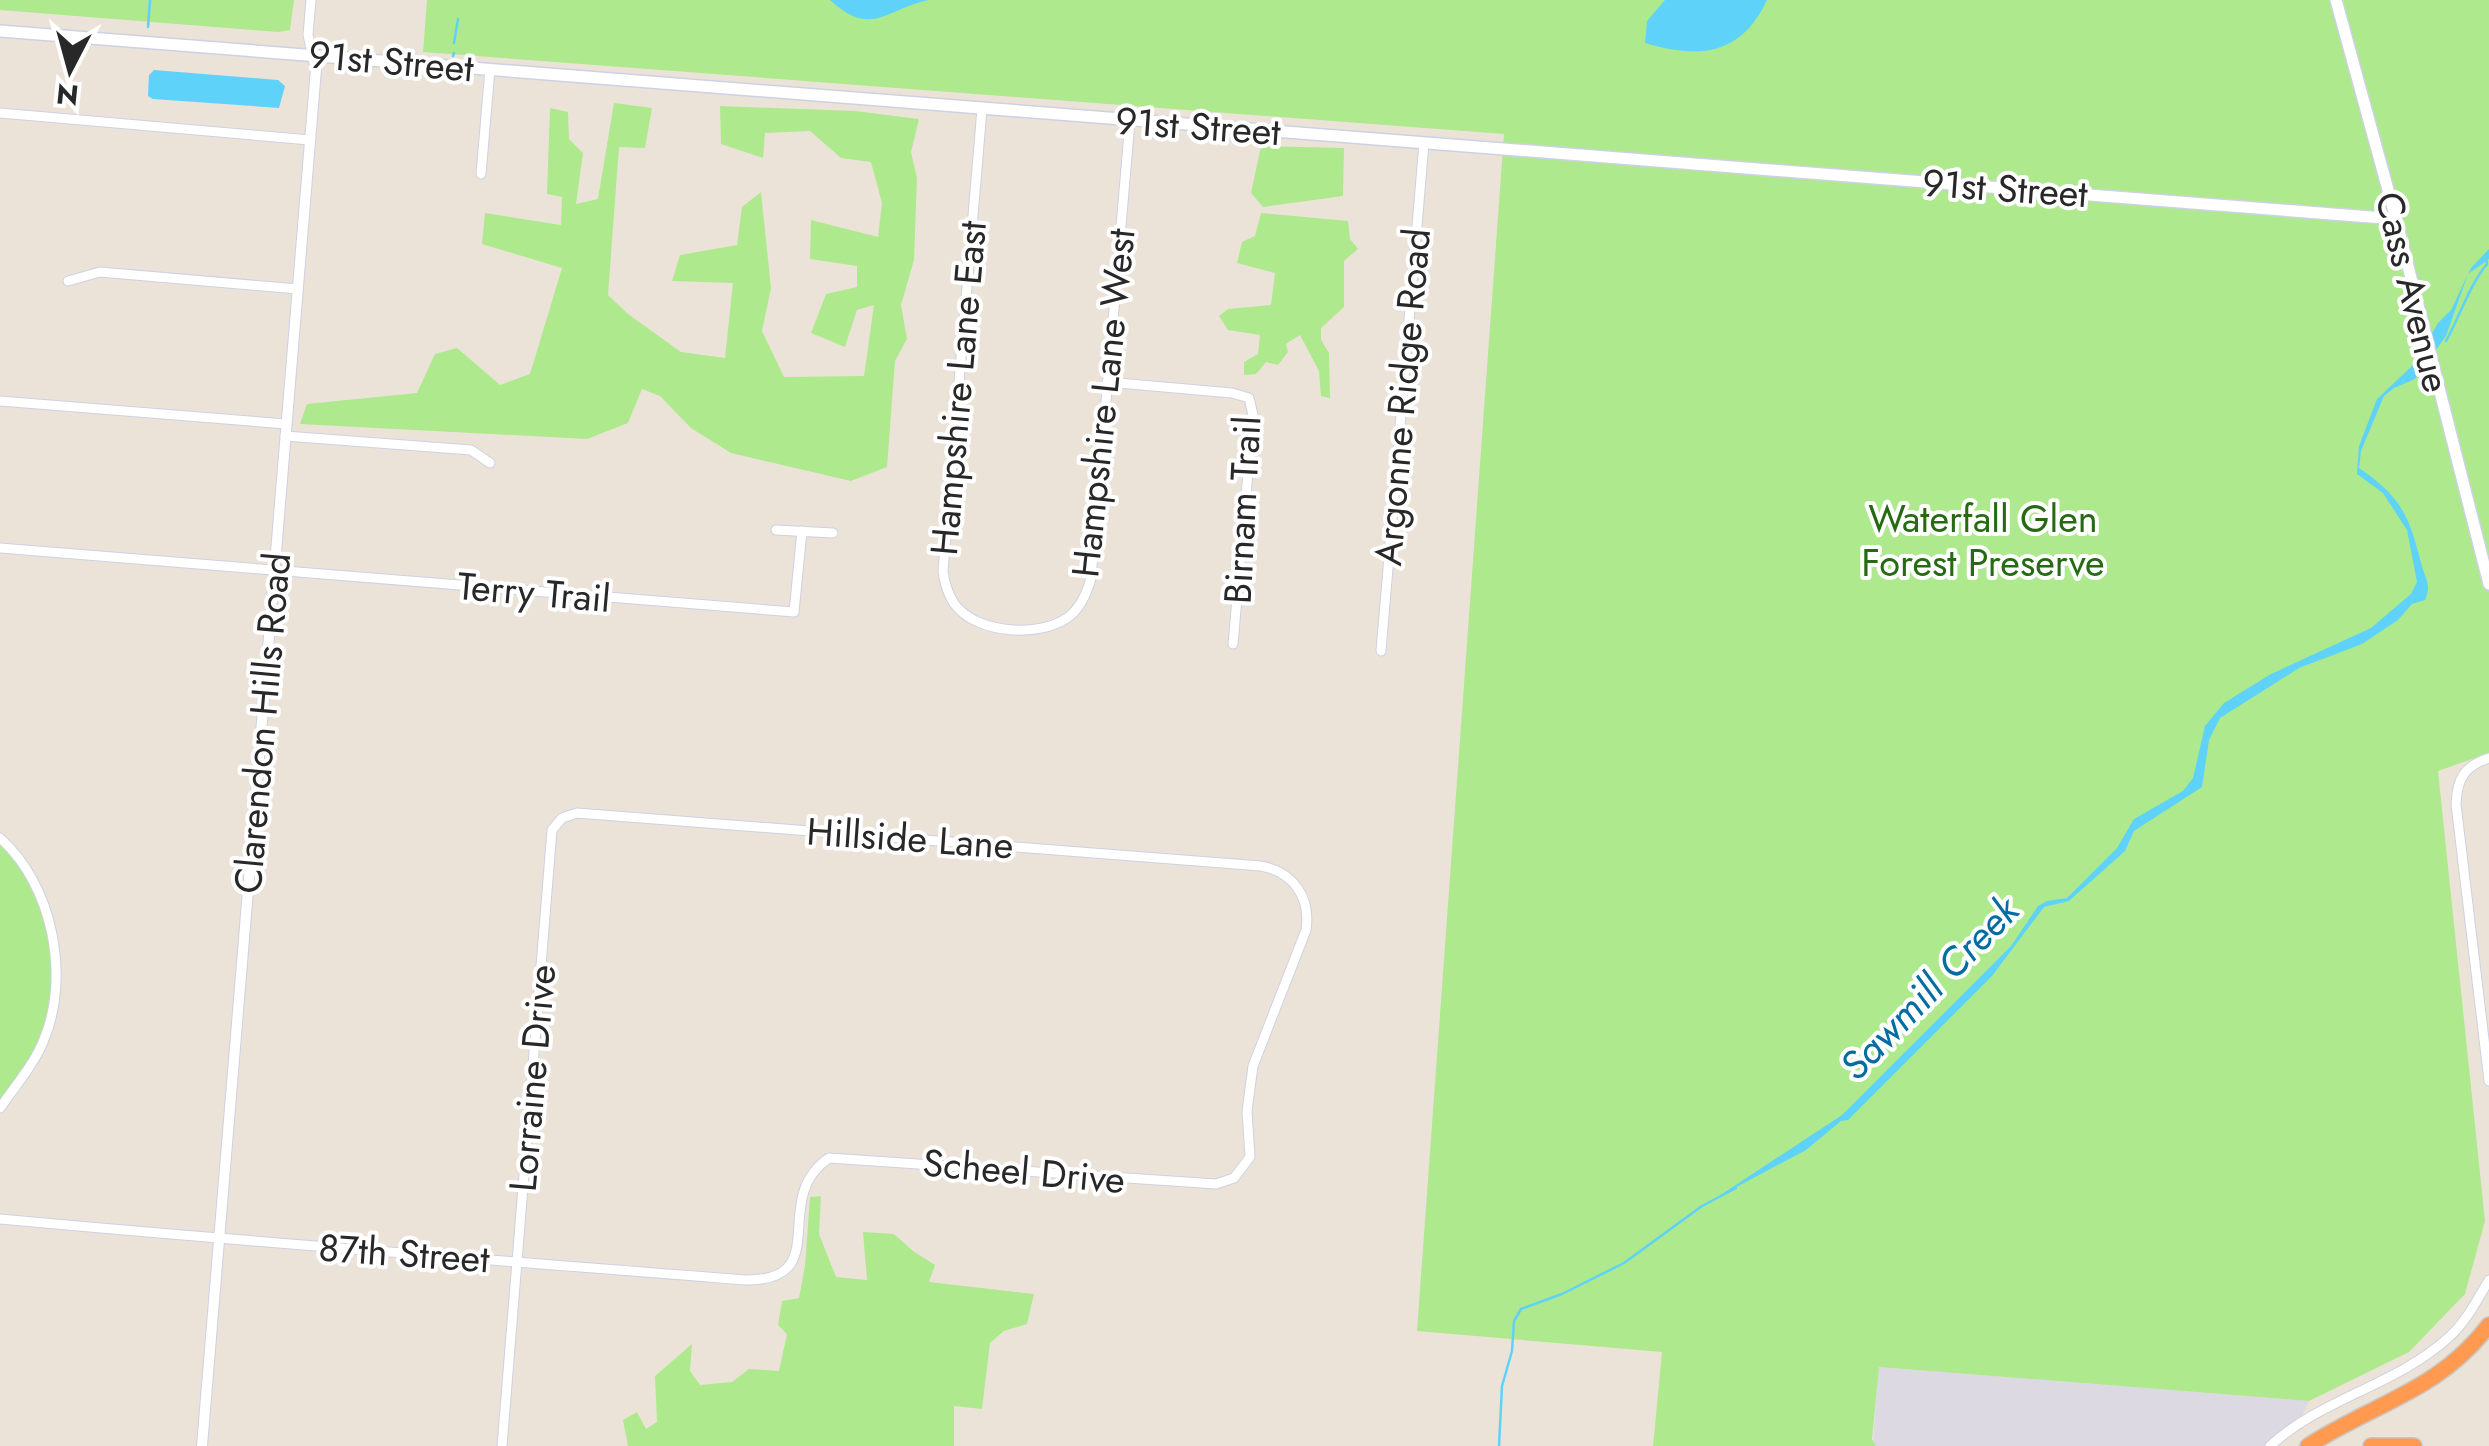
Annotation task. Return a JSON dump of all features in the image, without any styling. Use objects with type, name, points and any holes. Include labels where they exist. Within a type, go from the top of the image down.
[{"type":"highway","points":[[2308,1446],[2447,1370],[2468,1352],[2489,1325]]},
{"type":"highway","points":[[2371,1446],[2414,1446]]},
{"type":"main road","name":"Cass Avenue","points":[[2336,0],[2489,584]]},
{"type":"main road","name":"91st Street","points":[[0,32],[2396,218]]},
{"type":"street","name":"Clarendon Hills Road","points":[[202,1446],[316,69],[308,35],[311,0]]},
{"type":"street","points":[[481,174],[490,69]]},
{"type":"street","name":"Hampshire Lane East","points":[[982,109],[943,571],[956,607],[981,623],[1008,628]]},
{"type":"street","points":[[0,113],[310,140]]},
{"type":"street","name":"Hampshire Lane West","points":[[1008,628],[1040,629],[1070,617],[1086,594],[1091,578],[1130,121]]},
{"type":"street","name":"Argonne Ridge Road","points":[[1381,651],[1424,143]]},
{"type":"street","points":[[68,282],[100,272],[298,288]]},
{"type":"street","name":"Birnam Trail","points":[[1108,382],[1232,393],[1248,398],[1252,416],[1233,644]]},
{"type":"street","points":[[0,402],[471,450],[490,463]]},
{"type":"street","points":[[776,530],[833,534]]},
{"type":"street","name":"Terry Trail","points":[[0,548],[794,612],[802,531]]},
{"type":"street","points":[[2489,758],[2467,768],[2459,779],[2456,804],[2489,1081]]},
{"type":"street","name":"Hillside Lane","points":[[552,830],[562,818],[577,813],[1274,869],[1296,884],[1305,903],[1307,922],[1254,1066],[1248,1111],[1251,1152],[1234,1178]]},
{"type":"street","name":"Lorraine Drive","points":[[502,1446],[552,830]]},
{"type":"street","points":[[0,838],[23,864],[42,902],[56,968],[54,1006],[44,1040],[0,1108]]},
{"type":"street","name":"Scheel Drive","points":[[796,1254],[802,1190],[816,1166],[829,1158],[1192,1185],[1234,1178]]},
{"type":"street","name":"87th Street","points":[[0,1220],[766,1280],[784,1274],[796,1254]]},
{"type":"street","points":[[2270,1446],[2298,1424],[2422,1359],[2451,1336],[2471,1312],[2489,1280]]},
{"type":"shaded area","points":[[1878,1367],[2309,1401],[2301,1418],[2264,1446],[1873,1446]]},
{"type":"green space","points":[[0,0],[294,0],[290,30],[278,32],[0,10]]},
{"type":"green space","name":"Waterfall Glen Forest Preserve","points":[[427,0],[2489,0],[2489,753],[2438,771],[2485,1221],[2465,1294],[2409,1352],[2309,1401],[1879,1367],[1872,1439],[1876,1446],[1653,1446],[1662,1352],[1417,1331],[1504,134],[423,52]]},
{"type":"green space","points":[[614,103],[652,108],[645,148],[619,147],[608,295],[681,352],[725,358],[733,283],[672,281],[680,255],[737,245],[742,207],[761,192],[771,288],[762,331],[784,377],[864,376],[874,305],[857,310],[845,347],[811,333],[826,294],[857,287],[857,266],[810,259],[811,220],[878,237],[882,203],[871,162],[841,158],[810,131],[765,133],[763,158],[721,144],[720,106],[855,111],[919,119],[911,152],[917,178],[914,260],[901,305],[907,339],[895,361],[887,467],[851,481],[731,453],[691,428],[660,396],[642,389],[628,423],[587,439],[300,424],[307,404],[417,393],[435,354],[457,348],[500,385],[530,374],[562,268],[482,244],[485,213],[561,225],[562,197],[547,194],[550,108],[568,112],[569,139],[583,153],[576,204],[598,199]]},
{"type":"green space","points":[[1261,146],[1344,148],[1343,196],[1263,207],[1251,193]]},
{"type":"green space","points":[[1261,213],[1348,221],[1350,239],[1358,249],[1344,261],[1344,307],[1321,328],[1321,340],[1329,353],[1330,398],[1321,396],[1319,371],[1300,335],[1286,344],[1288,352],[1278,365],[1266,362],[1256,374],[1244,375],[1244,362],[1258,354],[1260,335],[1228,330],[1219,316],[1228,309],[1271,305],[1275,273],[1237,263],[1242,242],[1255,236]]},
{"type":"green space","points":[[0,838],[41,899],[56,968],[48,1028],[0,1108]]},
{"type":"green space","points":[[821,1196],[819,1234],[836,1277],[867,1280],[863,1232],[894,1234],[935,1265],[929,1282],[1034,1294],[1027,1324],[1004,1331],[990,1343],[982,1409],[954,1406],[954,1446],[628,1446],[623,1420],[637,1412],[646,1429],[657,1422],[655,1376],[692,1344],[690,1371],[700,1385],[732,1382],[749,1369],[779,1371],[787,1334],[778,1325],[782,1301],[799,1298],[810,1197]]},
{"type":"water","points":[[830,0],[929,0],[869,19],[857,18]]},
{"type":"water","points":[[1665,0],[1767,0],[1745,33],[1731,42],[1700,51],[1683,51],[1645,43],[1647,21]]},
{"type":"water","points":[[154,70],[278,80],[285,86],[279,108],[153,99],[148,96],[149,75]]},
{"type":"water","points":[[2489,249],[2489,259],[2468,274],[2471,268]]},
{"type":"water","points":[[2468,275],[2446,336],[2415,379],[2384,396],[2361,451],[2359,468],[2385,488],[2407,519],[2427,582],[2425,600],[2412,604],[2398,620],[2362,644],[2299,668],[2220,718],[2209,740],[2202,787],[2134,831],[2125,851],[2069,901],[2044,907],[1992,976],[1848,1120],[1841,1121],[1806,1150],[1716,1198],[1842,1115],[2011,946],[2038,906],[2067,898],[2117,848],[2134,819],[2183,791],[2193,778],[2205,726],[2224,703],[2271,674],[2371,628],[2411,594],[2417,582],[2407,530],[2383,493],[2357,474],[2359,446],[2377,399],[2411,367],[2438,323],[2451,310]]},
{"type":"waterway","points":[[148,27],[150,0]]},
{"type":"waterway","points":[[454,43],[458,19]]},
{"type":"waterway","name":"Sawmill Creek","points":[[2446,341],[2489,254]]},
{"type":"waterway","name":"Sawmill Creek","points":[[1499,1446],[1502,1386],[1512,1351],[1514,1321],[1521,1309],[1562,1294],[1624,1263],[1702,1206],[1736,1188]]}]
